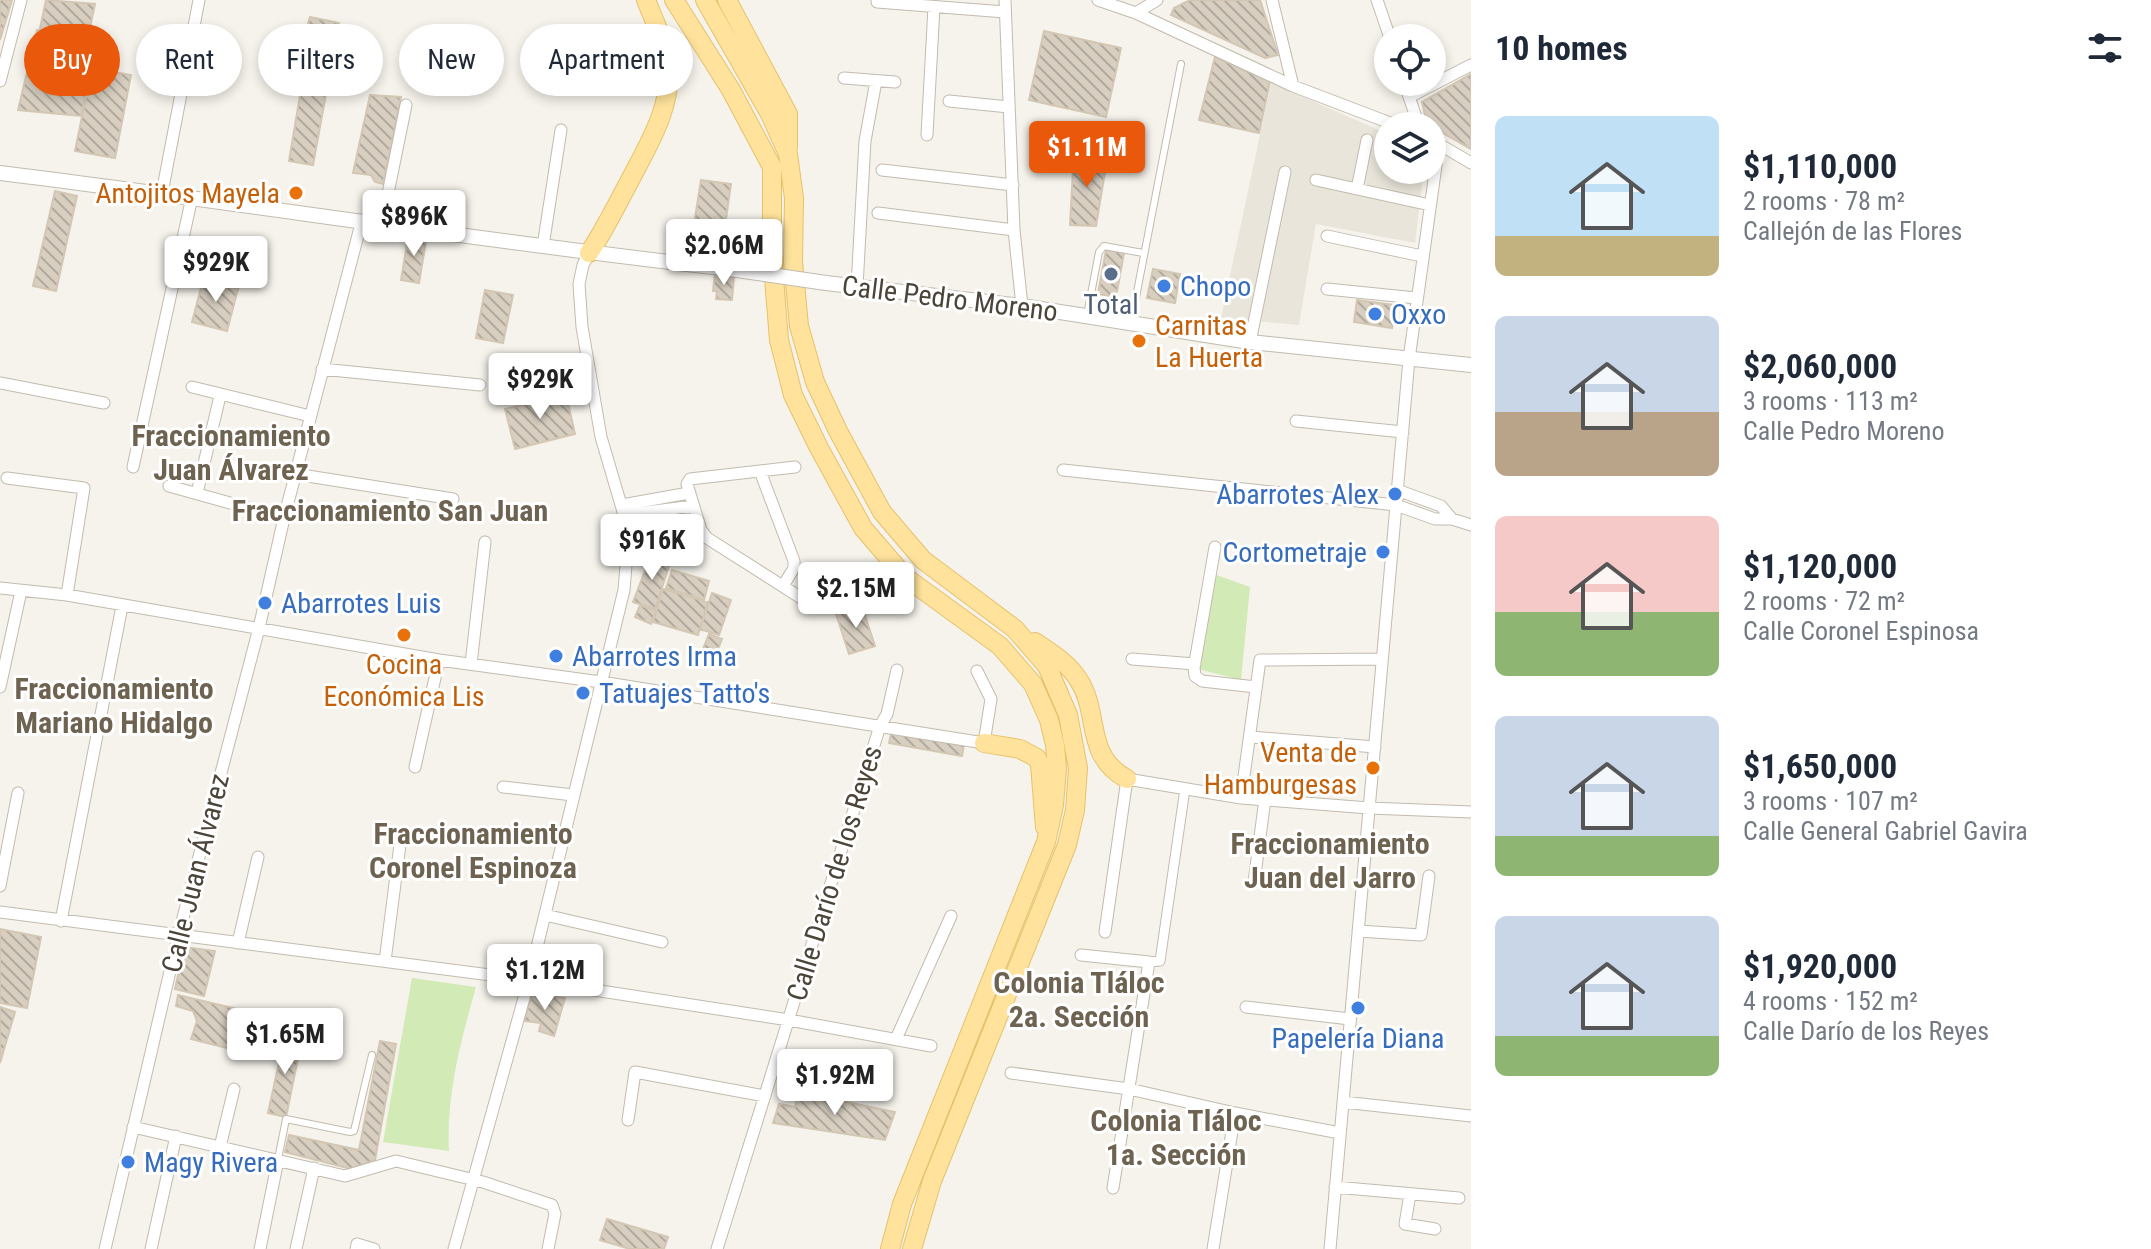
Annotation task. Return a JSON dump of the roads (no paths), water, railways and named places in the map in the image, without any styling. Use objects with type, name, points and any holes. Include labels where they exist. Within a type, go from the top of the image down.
[{"type":"main road","points":[[589,253],[648,148],[662,114],[668,65],[661,36],[646,0]]},
{"type":"main road","points":[[674,0],[731,90],[772,167],[772,254],[779,340],[793,395],[819,448],[863,528],[905,577],[1000,646],[1033,684],[1052,732],[1057,768],[1054,805],[1046,842],[902,1204],[890,1249]]},
{"type":"main road","points":[[705,0],[770,114],[788,154]]},
{"type":"main road","points":[[727,0],[788,114],[788,154],[794,198],[793,262],[799,326],[815,382],[838,431],[882,512],[923,560],[1065,662],[1081,682],[1102,756],[1112,771],[1127,779]]},
{"type":"main road","points":[[912,1249],[932,1181],[1051,891],[1075,810],[1078,768],[1068,715],[1047,666],[1015,629]]},
{"type":"main road","points":[[984,743],[1020,749],[1037,758],[1046,842]]},
{"type":"street","points":[[0,81],[3,54],[21,0]]},
{"type":"street","points":[[162,193],[199,0]]},
{"type":"street","points":[[1136,13],[1157,0]]},
{"type":"street","points":[[1272,0],[1293,86]]},
{"type":"street","points":[[1377,0],[1385,24]]},
{"type":"street","points":[[1102,1],[1136,13],[1293,86],[1374,117]]},
{"type":"street","points":[[877,2],[934,7],[1005,6],[1014,230],[1022,306]]},
{"type":"street","points":[[927,135],[934,7]]},
{"type":"street","points":[[1414,112],[1409,97],[1471,65]]},
{"type":"street","points":[[844,78],[895,82]]},
{"type":"street","points":[[857,287],[865,141],[876,81]]},
{"type":"street","points":[[949,101],[1009,107]]},
{"type":"street","points":[[382,223],[406,105]]},
{"type":"street","points":[[543,246],[561,130]]},
{"type":"street","points":[[1357,189],[1367,140]]},
{"type":"street","points":[[1446,148],[1471,163]]},
{"type":"street","points":[[882,170],[1013,185]]},
{"type":"street","points":[[1250,342],[1285,172]]},
{"type":"street","name":"Calle Pedro Moreno","points":[[0,173],[589,253],[1022,306],[1250,342],[1471,365]]},
{"type":"street","points":[[1316,180],[1430,205]]},
{"type":"street","points":[[1330,1249],[1409,359],[1432,184]]},
{"type":"street","points":[[133,467],[192,197]]},
{"type":"street","points":[[878,213],[1014,230]]},
{"type":"street","name":"Calle Juan Álvarez","points":[[105,1249],[179,933],[362,220]]},
{"type":"street","points":[[1327,236],[1422,256]]},
{"type":"street","points":[[454,1249],[529,980],[624,590],[627,553],[623,510],[601,437],[587,364],[579,284],[589,253]]},
{"type":"street","points":[[1327,289],[1416,298]]},
{"type":"street","points":[[322,369],[480,385]]},
{"type":"street","points":[[0,383],[104,403]]},
{"type":"street","points":[[192,387],[310,416]]},
{"type":"street","points":[[197,493],[220,396]]},
{"type":"street","points":[[1296,421],[1403,432]]},
{"type":"street","points":[[795,467],[690,479],[687,484],[701,530],[707,538],[809,603]]},
{"type":"street","points":[[1063,470],[1396,505],[1435,519],[1452,519],[1471,525]]},
{"type":"street","points":[[760,471],[794,561],[794,568],[783,586]]},
{"type":"street","points":[[295,474],[453,499]]},
{"type":"street","points":[[7,478],[84,488],[67,595]]},
{"type":"street","points":[[169,486],[284,518]]},
{"type":"street","points":[[1397,490],[1441,506],[1452,519]]},
{"type":"street","points":[[623,510],[689,493]]},
{"type":"street","points":[[623,510],[693,506]]},
{"type":"street","points":[[471,664],[485,542]]},
{"type":"street","points":[[1215,547],[1195,676],[1202,681],[1256,687]]},
{"type":"street","points":[[0,588],[67,595],[439,660],[601,682],[984,743],[991,699],[977,671]]},
{"type":"street","points":[[0,687],[21,591]]},
{"type":"street","points":[[61,921],[122,606]]},
{"type":"street","points":[[1132,659],[1195,664]]},
{"type":"street","points":[[1241,798],[1260,660],[1382,659]]},
{"type":"street","points":[[415,767],[439,660]]},
{"type":"street","name":"Calle Darío de los Reyes","points":[[717,1249],[880,726],[887,714],[897,670]]},
{"type":"street","points":[[1251,737],[1375,747]]},
{"type":"street","points":[[1105,932],[1127,779],[1241,798],[1471,812]]},
{"type":"street","points":[[503,787],[573,795]]},
{"type":"street","points":[[1081,955],[1160,961],[1185,789]]},
{"type":"street","points":[[0,886],[18,793]]},
{"type":"street","points":[[1254,882],[1265,799]]},
{"type":"street","points":[[385,961],[401,837]]},
{"type":"street","points":[[238,943],[258,857]]},
{"type":"street","points":[[1358,931],[1421,935],[1429,876]]},
{"type":"street","points":[[0,912],[529,980],[789,1020],[931,1046]]},
{"type":"street","points":[[545,915],[662,942]]},
{"type":"street","points":[[896,1039],[951,916]]},
{"type":"street","points":[[1113,1188],[1149,962]]},
{"type":"street","points":[[1246,1007],[1350,1019]]},
{"type":"street","points":[[628,1120],[635,1072],[765,1096]]},
{"type":"street","points":[[1011,1073],[1129,1089],[1340,1133]]},
{"type":"street","points":[[220,1147],[234,1089]]},
{"type":"street","points":[[1343,1102],[1471,1116]]},
{"type":"street","points":[[1213,1249],[1235,1113]]},
{"type":"street","points":[[133,1127],[345,1176],[396,1161],[474,1180],[552,1205],[555,1214],[548,1249]]},
{"type":"street","points":[[151,1249],[176,1136]]},
{"type":"street","points":[[260,1249],[278,1160]]},
{"type":"street","points":[[296,1249],[314,1168]]},
{"type":"street","points":[[1335,1187],[1459,1198]]},
{"type":"street","points":[[1410,1194],[1405,1224],[1435,1229]]},
{"type":"street","points":[[356,1249],[357,1244],[374,1249]]},
{"type":"lane","points":[[1131,323],[1181,64]]},
{"type":"lane","points":[[1087,315],[1099,252],[1104,246],[1143,253]]},
{"type":"lane","points":[[278,1160],[286,1119],[354,1131],[372,1055]]},
{"type":"place","name":"Antojitos Mayela","points":[[296,193]]},
{"type":"place","name":"Total","points":[[1111,274]]},
{"type":"place","name":"Chopo","points":[[1164,286]]},
{"type":"place","name":"Oxxo","points":[[1375,314]]},
{"type":"place","name":"Carnitas La Huerta","points":[[1139,341]]},
{"type":"place","name":"Abarrotes Alex","points":[[1395,494]]},
{"type":"place","name":"Cortometraje","points":[[1383,552]]},
{"type":"place","name":"Abarrotes Luis","points":[[265,603]]},
{"type":"place","name":"Cocina Económica Lis","points":[[404,635]]},
{"type":"place","name":"Abarrotes Irma","points":[[556,656]]},
{"type":"place","name":"Tatuajes Tatto's","points":[[583,693]]},
{"type":"place","name":"Venta de Hamburgesas","points":[[1373,768]]},
{"type":"place","name":"Papelería Diana","points":[[1358,1008]]},
{"type":"place","name":"Magy Rivera","points":[[128,1162]]},
{"type":"district","name":"Fraccionamiento Juan Álvarez","points":[[231,453]]},
{"type":"district","name":"Fraccionamiento San Juan","points":[[390,511]]},
{"type":"district","name":"Fraccionamiento Mariano Hidalgo","points":[[114,706]]},
{"type":"district","name":"Fraccionamiento Coronel Espinoza","points":[[473,851]]},
{"type":"district","name":"Fraccionamiento Juan del Jarro","points":[[1330,861]]},
{"type":"district","name":"Colonia Tláloc 2a. Sección","points":[[1079,1000]]},
{"type":"district","name":"Colonia Tláloc 1a. Sección","points":[[1176,1138]]}]
